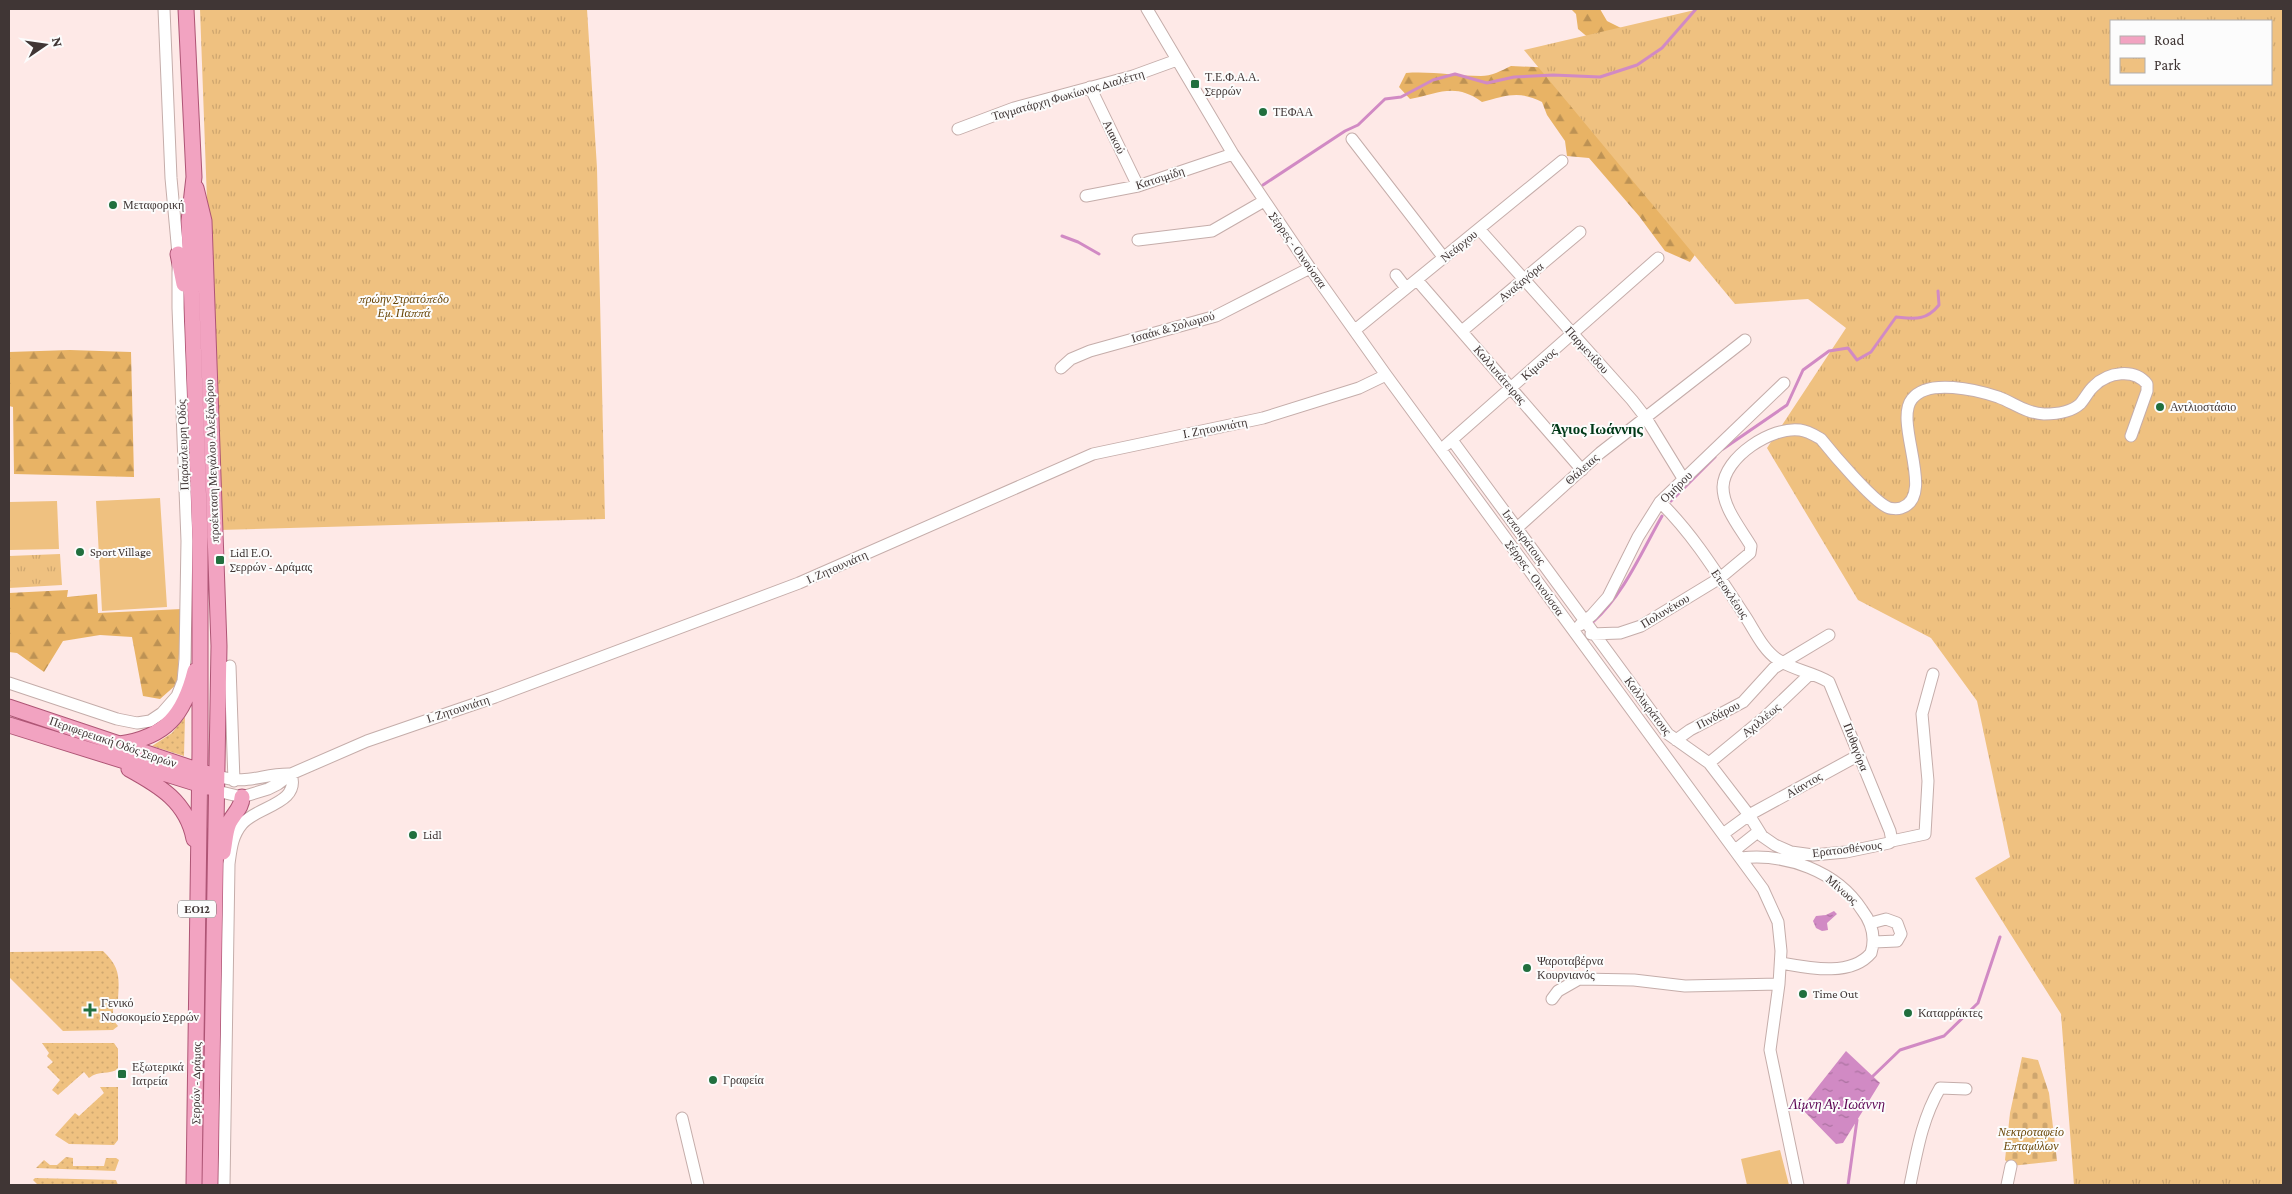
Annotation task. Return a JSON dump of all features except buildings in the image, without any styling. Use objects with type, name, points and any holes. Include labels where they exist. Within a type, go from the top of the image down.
[{"type":"main road","name":"προέκταση Μεγάλου Αλεξάνδρου","points":[[186,9],[194,177],[204,222],[219,646],[217,783]]},
{"type":"main road","name":"προέκταση Μεγάλου Αλεξάνδρου","points":[[194,177],[188,221],[198,464],[200,778]]},
{"type":"main road","points":[[178,254],[193,327]]},
{"type":"main road","points":[[119,744],[146,738],[170,724],[184,703],[190,688],[200,647]]},
{"type":"main road","name":"Περιφερειακή Οδός Σερρών","points":[[9,707],[119,744],[200,778]]},
{"type":"main road","name":"Περιφερειακή Οδός Σερρών","points":[[9,725],[99,753],[217,783]]},
{"type":"main road","points":[[99,753],[150,780],[178,802],[190,824],[197,869]]},
{"type":"main road","name":"Σερρών - Δράμας","points":[[194,1185],[197,869],[200,778]]},
{"type":"main road","name":"Σερρών - Δράμας","points":[[210,1185],[217,783]]},
{"type":"main road","points":[[215,875],[222,858],[229,823],[240,807],[242,797]]},
{"type":"street","name":"Παράπλευρη Οδός","points":[[9,683],[117,719],[137,723],[150,721],[162,713],[174,702],[181,688],[185,658],[186,541],[178,308],[178,254],[171,178],[164,9]]},
{"type":"street","name":"Σέρρες - Οινούσσα","points":[[1147,9],[1233,154],[1310,268],[1572,630],[1763,889],[1778,922],[1781,963],[1780,984],[1770,1050],[1798,1185]]},
{"type":"street","name":"Ταγματάρχη Φωκίωνος Διαλέττη","points":[[958,129],[1014,108],[1133,76],[1177,60]]},
{"type":"street","name":"Αιακού","points":[[1090,87],[1138,186]]},
{"type":"street","points":[[1352,139],[1444,258]]},
{"type":"street","name":"Κατσιμίδη","points":[[1086,196],[1138,186],[1233,154]]},
{"type":"street","name":"Νεάρχου","points":[[1355,330],[1562,161]]},
{"type":"street","points":[[1138,240],[1212,232],[1264,201]]},
{"type":"street","name":"Παρμενίδου","points":[[1479,230],[1646,418],[1684,480]]},
{"type":"street","name":"Αναξαγόρα","points":[[1462,331],[1580,232]]},
{"type":"street","name":"Κίμωνος","points":[[1442,448],[1658,258]]},
{"type":"street","name":"Ισαάκ & Σολωμού","points":[[1061,368],[1070,359],[1090,351],[1216,316],[1310,268]]},
{"type":"street","points":[[1396,276],[1406,288]]},
{"type":"street","name":"Καλλιπάτειρας","points":[[1417,280],[1582,470]]},
{"type":"street","name":"Θάλειας","points":[[1517,528],[1582,470],[1745,340]]},
{"type":"street","name":"Πολυνέκου","points":[[1572,630],[1595,634],[1620,633],[1637,628],[1720,578],[1747,555],[1751,550],[1750,546],[1728,506],[1724,494],[1726,473],[1741,453],[1752,444],[1788,430],[1811,433],[1821,439],[1876,500],[1888,508],[1900,508],[1910,504],[1915,493],[1916,476],[1909,438],[1907,408],[1911,399],[1918,392],[1929,388],[1946,387],[1981,392],[2000,398],[2028,411],[2055,414],[2070,410],[2080,404],[2093,386],[2102,379],[2118,374],[2134,374],[2142,378],[2147,384],[2147,391],[2131,436]]},
{"type":"street","name":"Ι. Ζητουνιάτη","points":[[291,774],[367,741],[495,697],[799,584],[1093,454],[1263,418],[1358,388],[1386,375]]},
{"type":"street","name":"Ομήρου","points":[[1572,630],[1585,621],[1608,598],[1638,537],[1660,502],[1784,383]]},
{"type":"street","name":"Ιπποκράτους","points":[[1452,440],[1595,634]]},
{"type":"street","name":"Ετεοκλέους","points":[[1660,502],[1678,522],[1720,578],[1768,651],[1778,660],[1810,674]]},
{"type":"street","name":"Καλλικράτους","points":[[1595,634],[1668,734],[1709,763],[1770,843],[1791,852]]},
{"type":"street","name":"Πινδάρου","points":[[1676,740],[1690,730],[1743,702],[1770,672],[1783,662],[1829,635]]},
{"type":"street","points":[[230,666],[234,780]]},
{"type":"street","name":"Πυθαγόρα","points":[[1810,674],[1822,678],[1833,688],[1891,836]]},
{"type":"street","name":"Αχιλλέως","points":[[1709,763],[1771,712],[1810,674]]},
{"type":"street","name":"Ερατοσθένους","points":[[1791,852],[1813,855],[1846,852],[1883,846],[1891,836],[1925,834],[1928,782],[1922,714],[1933,674]]},
{"type":"street","name":"Αίαντος","points":[[1723,834],[1749,815],[1859,755]]},
{"type":"street","points":[[217,783],[234,780],[253,780],[275,774],[291,774]]},
{"type":"street","points":[[242,797],[278,784],[291,774]]},
{"type":"street","points":[[224,1185],[229,864],[232,844],[235,833],[248,818],[285,798],[293,788],[291,774]]},
{"type":"street","points":[[217,783],[242,797],[248,808],[248,818]]},
{"type":"street","points":[[1738,854],[1759,831]]},
{"type":"street","name":"Μίνωος","points":[[1738,854],[1776,859],[1818,871],[1838,884],[1852,897],[1871,923],[1874,942]]},
{"type":"street","points":[[1781,963],[1848,968],[1871,953],[1874,942],[1897,941],[1902,934],[1897,923],[1886,918],[1871,923]]},
{"type":"street","points":[[1552,999],[1558,991],[1580,980],[1634,980],[1685,986],[1780,984]]},
{"type":"street","points":[[1910,1185],[1922,1126],[1930,1105],[1940,1088],[1966,1089]]},
{"type":"street","points":[[682,1118],[698,1185]]},
{"type":"street","points":[[2007,1185],[2011,1166]]},
{"type":"green space","name":"πρώην Στρατόπεδο Εμ. Παππά","points":[[200,9],[587,9],[597,168],[605,519],[219,530]]},
{"type":"green space","points":[[1571,9],[1600,9],[1607,21],[1621,28],[1590,39],[1578,29],[1576,14]]},
{"type":"green space","points":[[1699,9],[2283,9],[2283,1185],[2074,1185],[2061,1014],[1975,878],[2010,857],[1977,701],[1931,638],[1858,600],[1767,448],[1846,328],[1808,299],[1735,304],[1524,50]]},
{"type":"green space","points":[[1511,66],[1557,68],[1699,249],[1690,262],[1665,251],[1639,216],[1589,158],[1567,156],[1565,141],[1547,115],[1542,102],[1526,96],[1512,95],[1482,102],[1463,92],[1455,91],[1438,92],[1410,99],[1399,87],[1406,73],[1485,76]]},
{"type":"green space","points":[[70,350],[131,352],[134,477],[14,474],[13,407],[9,406],[9,352]]},
{"type":"green space","points":[[160,498],[167,607],[102,611],[96,501]]},
{"type":"green space","points":[[57,501],[59,549],[9,550],[9,502]]},
{"type":"green space","points":[[60,554],[62,585],[9,588],[9,556]]},
{"type":"green space","points":[[68,590],[67,597],[97,594],[98,613],[182,609],[177,684],[160,699],[143,696],[132,637],[100,635],[63,641],[44,672],[17,653],[9,652],[9,593]]},
{"type":"green space","points":[[185,717],[184,756],[152,746],[172,733]]},
{"type":"green space","points":[[103,951],[113,963],[118,974],[118,1000],[113,1004],[113,1020],[118,1026],[113,1030],[63,1031],[9,977],[9,952]]},
{"type":"green space","points":[[42,1043],[114,1043],[118,1049],[118,1069],[96,1074],[89,1078],[84,1072],[58,1095],[52,1090],[60,1080],[47,1067],[53,1062],[47,1056],[49,1053]]},
{"type":"green space","name":"Νεκτροταφείο Επταμύλων","points":[[2022,1057],[2038,1060],[2049,1093],[2057,1161],[2011,1166],[2005,1160],[2010,1113]]},
{"type":"green space","points":[[100,1087],[118,1087],[118,1140],[114,1145],[69,1144],[55,1135],[75,1113],[79,1116],[104,1093]]},
{"type":"green space","points":[[1780,1150],[1789,1185],[1747,1185],[1741,1159]]},
{"type":"green space","points":[[66,1157],[73,1158],[73,1166],[104,1166],[106,1158],[116,1158],[119,1160],[115,1171],[36,1168],[44,1160],[50,1165],[57,1165]]},
{"type":"green space","points":[[35,1178],[116,1180],[118,1185],[38,1185],[33,1180]]},
{"type":"water","points":[[1834,911],[1837,914],[1827,923],[1828,930],[1822,931],[1816,928],[1813,921],[1816,916],[1826,915]]},
{"type":"water","name":"Λίμνη Αγ. Ιωάννη","points":[[1846,1051],[1880,1083],[1843,1143],[1836,1144],[1801,1108]]},
{"type":"waterway","points":[[1263,185],[1345,131],[1358,125],[1385,99],[1401,97],[1433,80],[1455,74],[1487,83],[1514,77],[1553,75],[1600,77],[1637,65],[1662,48],[1696,9]]},
{"type":"waterway","points":[[1062,236],[1078,242],[1099,254]]},
{"type":"waterway","points":[[1723,449],[1787,405],[1803,370],[1829,351],[1848,348],[1857,360],[1871,352],[1896,317],[1920,318],[1934,310],[1939,305],[1938,291]]},
{"type":"waterway","points":[[1671,501],[1715,457]]},
{"type":"waterway","points":[[1593,622],[1623,586],[1662,516]]},
{"type":"waterway","points":[[1873,1076],[1900,1050],[1944,1036],[1978,1003],[2000,937]]},
{"type":"waterway","points":[[1848,1185],[1857,1120]]},
{"type":"place","name":"Τ.Ε.Φ.Α.Α. Σερρών","points":[[1195,84]]},
{"type":"place","name":"ΤΕΦΑΑ","points":[[1263,112]]},
{"type":"place","name":"Μεταφορική","points":[[113,205]]},
{"type":"place","name":"Αντλιοστάσιο","points":[[2160,407]]},
{"type":"place","name":"Sport Village","points":[[80,552]]},
{"type":"place","name":"Lidl Ε.Ο. Σερρών - Δράμας","points":[[220,560]]},
{"type":"place","name":"Lidl","points":[[413,835]]},
{"type":"place","name":"Ψαροταβέρνα Κουρνιανός","points":[[1527,968]]},
{"type":"place","name":"Time Out","points":[[1803,994]]},
{"type":"place","name":"Γενικό Νοσοκομείο Σερρών","points":[[90,1010]]},
{"type":"place","name":"Καταρράκτες","points":[[1908,1013]]},
{"type":"place","name":"Εξωτερικά Ιατρεία","points":[[122,1074]]},
{"type":"place","name":"Γραφεία","points":[[713,1080]]},
{"type":"district","name":"Άγιος Ιωάννης","points":[[1597,429]]}]
